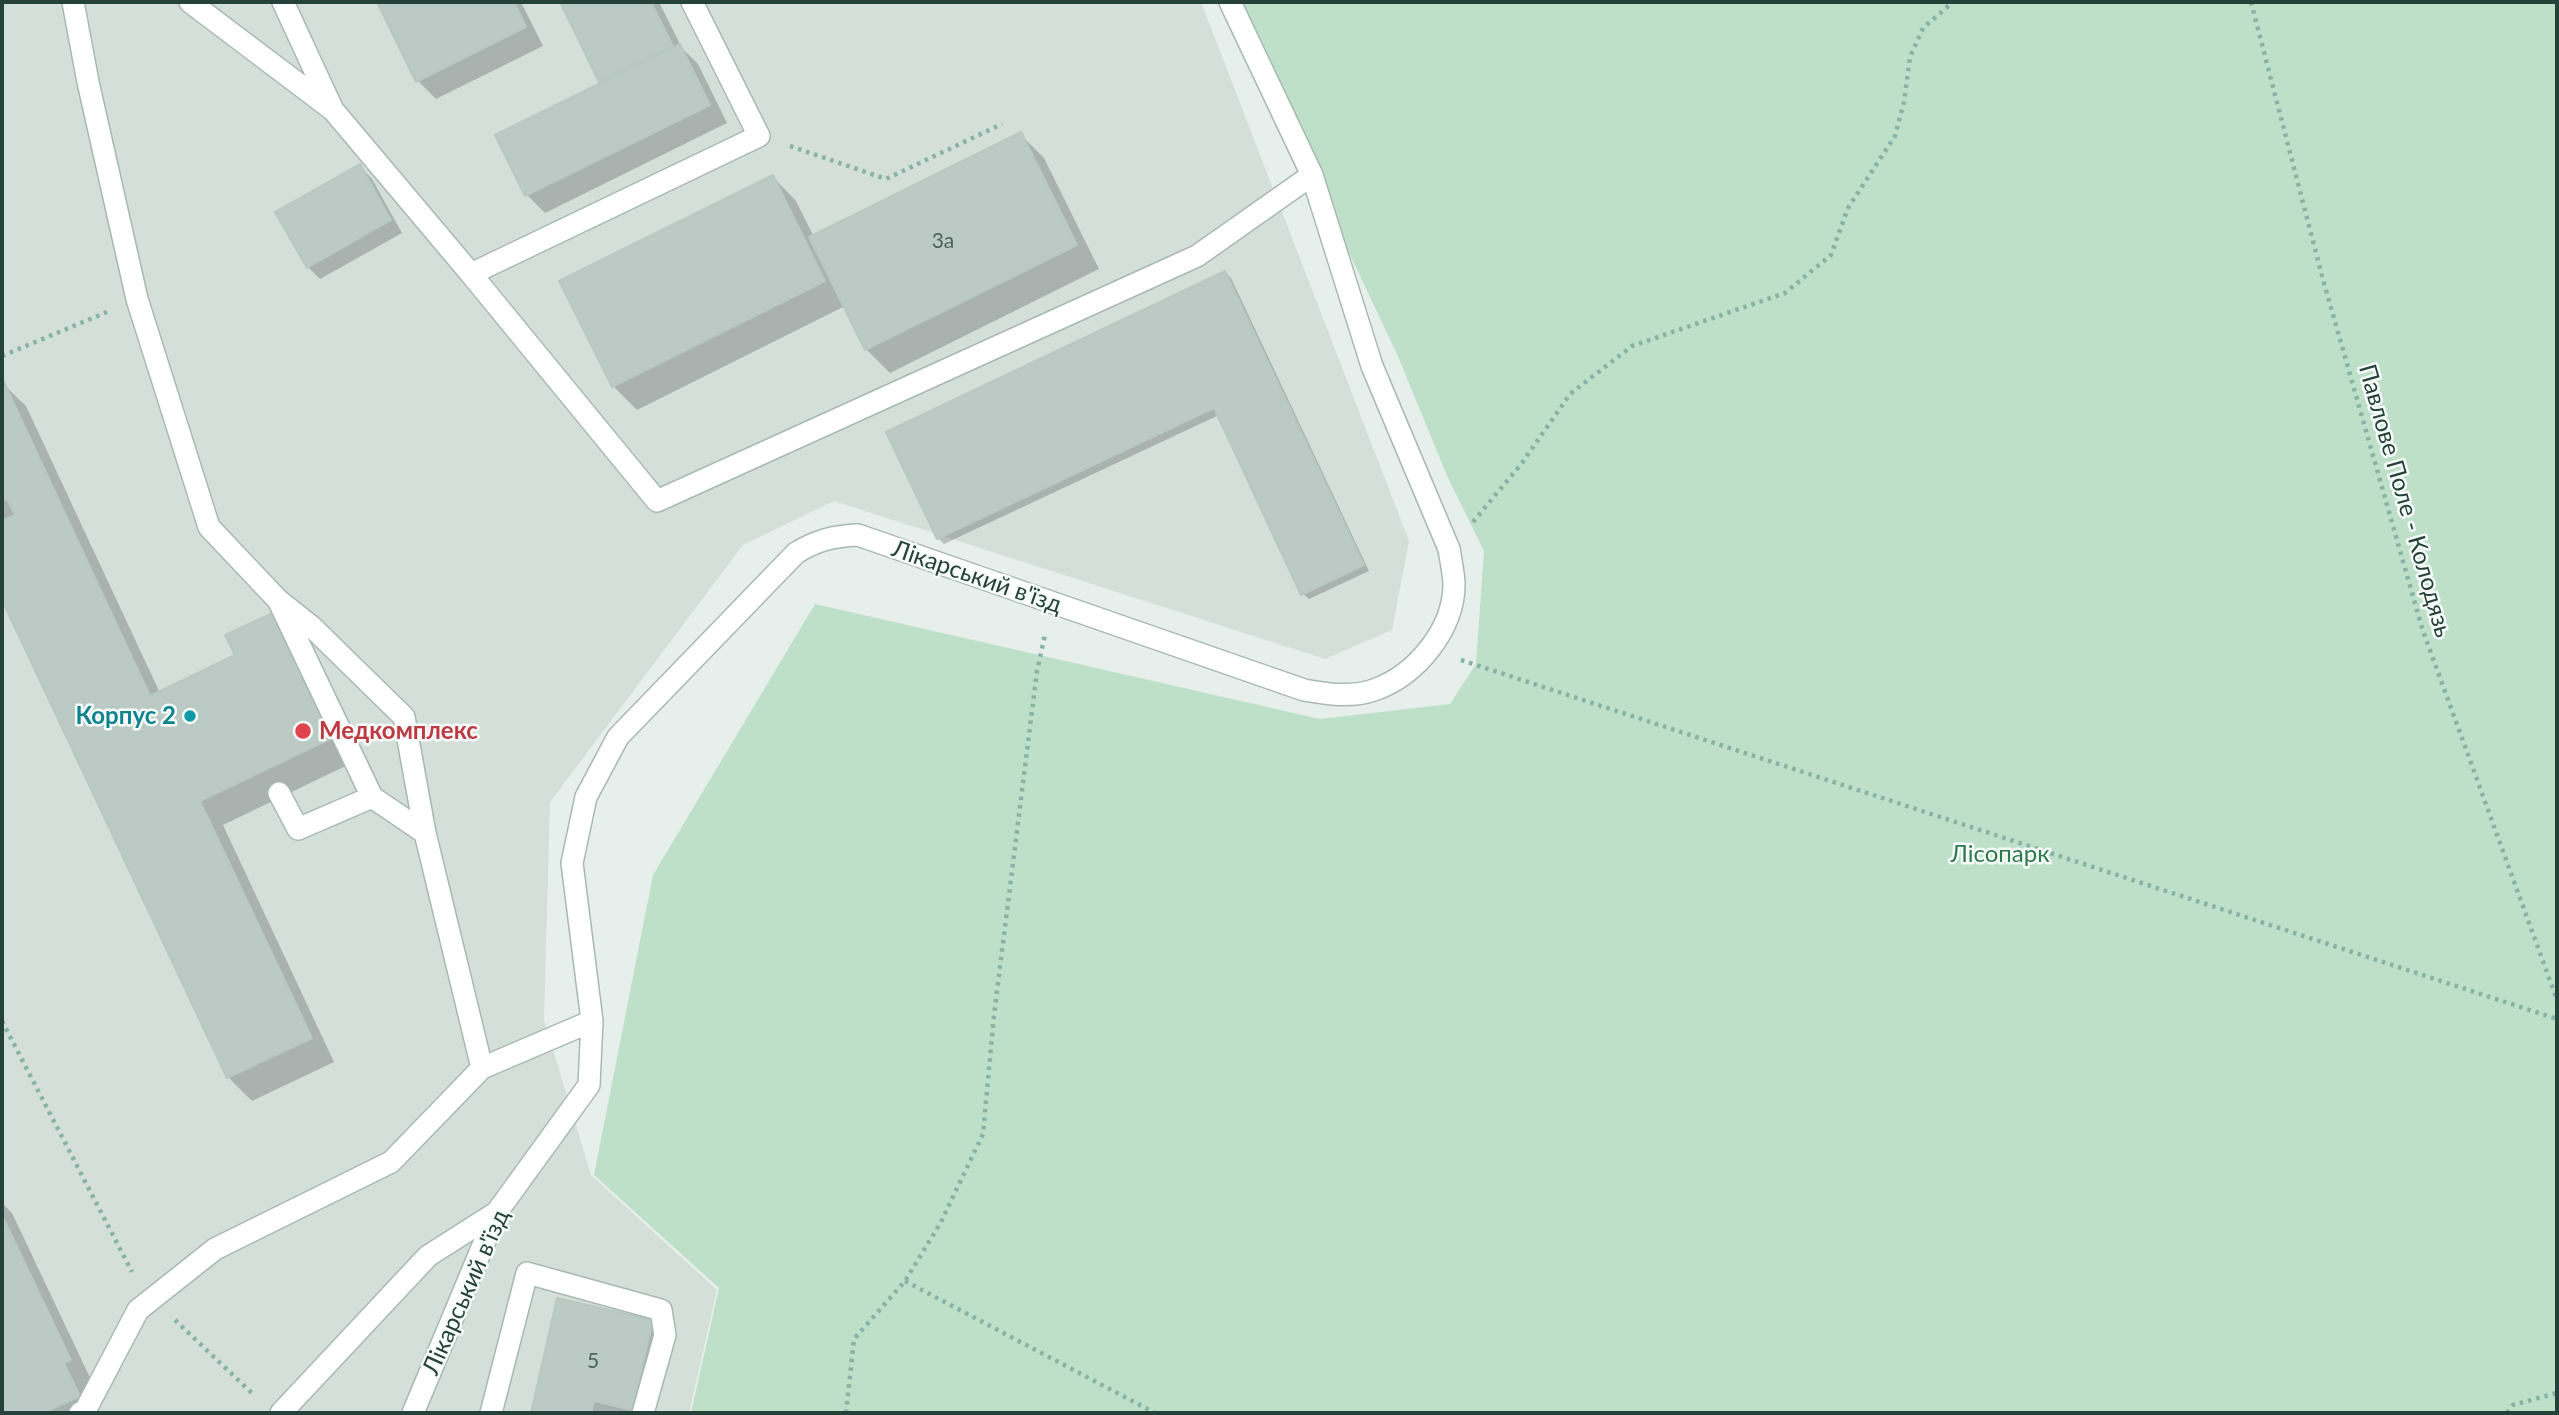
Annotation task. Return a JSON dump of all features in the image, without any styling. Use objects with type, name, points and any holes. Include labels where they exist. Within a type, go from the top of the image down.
[{"type":"street","points":[[73,2],[88,82],[137,299],[209,527],[278,600],[312,627],[404,717],[425,833],[482,1068]]},
{"type":"street","points":[[190,2],[333,110],[657,501],[1197,256],[1311,175]]},
{"type":"street","points":[[283,2],[333,110]]},
{"type":"street","points":[[471,274],[759,136],[692,2]]},
{"type":"street","name":"Лікарський в'їзд","points":[[413,1413],[497,1212],[589,1085],[592,1021],[572,863],[586,797],[618,737],[796,553],[815,541],[836,536],[858,536],[1304,690],[1338,695],[1373,690],[1404,674],[1430,650],[1447,619],[1454,584],[1449,549],[1372,366],[1311,175],[1230,2]]},
{"type":"street","points":[[278,600],[372,797],[425,833]]},
{"type":"street","points":[[279,793],[298,829],[372,797]]},
{"type":"street","points":[[80,1413],[85,1411],[138,1310],[215,1248],[391,1162],[482,1068],[592,1021]]},
{"type":"street","points":[[273,1409],[428,1256],[497,1212]]},
{"type":"street","points":[[491,1413],[527,1273],[661,1310],[665,1335],[643,1413]]},
{"type":"path","points":[[1449,549],[1522,463],[1570,394],[1632,346],[1785,293],[1831,254],[1848,208],[1895,136],[1904,102],[1910,57],[1923,29],[1953,2]]},
{"type":"path","name":"Павлове Поле - Колодязь","points":[[2251,2],[2322,276],[2422,628],[2557,1000]]},
{"type":"path","points":[[759,136],[886,179],[1002,124]]},
{"type":"path","points":[[2,356],[137,299]]},
{"type":"path","points":[[846,1413],[854,1339],[905,1281],[941,1222],[984,1134],[994,1015],[1037,671],[1054,604]]},
{"type":"path","points":[[1430,650],[2557,1019]]},
{"type":"path","points":[[2,1021],[137,1283],[273,1409]]},
{"type":"path","points":[[905,1281],[1155,1413]]},
{"type":"path","points":[[2507,1413],[2514,1405],[2557,1393]]},
{"type":"shaded area","name":"Медкомплекс","points":[[2,2],[1201,2],[1409,541],[1392,630],[1325,659],[834,501],[743,545],[550,802],[544,1020],[591,1175],[717,1290],[689,1413],[2,1413]]},
{"type":"green space","name":"Лісопарк","points":[[1230,2],[2557,2],[2557,1413],[691,1413],[719,1288],[594,1175],[653,875],[815,604],[1320,719],[1450,704],[1476,664],[1484,551],[1448,478],[1397,354]]},
{"type":"building","points":[[377,2],[514,2],[526,27],[416,82]]},
{"type":"building","points":[[560,2],[651,2],[673,46],[599,82]]},
{"type":"building","points":[[680,44],[710,105],[525,196],[495,135]]},
{"type":"building","points":[[1021,132],[1077,245],[865,350],[809,237]]},
{"type":"building","points":[[360,164],[391,220],[307,268],[275,212]]},
{"type":"building","points":[[773,175],[825,281],[612,387],[559,281]]},
{"type":"building","points":[[1225,271],[1364,565],[1301,595],[1214,408],[937,539],[886,432]]},
{"type":"building","name":"Корпус 2","points":[[3,380],[150,696],[235,655],[225,635],[275,612],[334,737],[200,801],[312,1038],[227,1078],[2,600],[2,521],[15,515],[7,499],[2,501]]},
{"type":"building","points":[[2,1215],[71,1360],[64,1363],[80,1396],[43,1413],[2,1413]]},
{"type":"building","points":[[557,1298],[653,1320],[632,1410],[594,1401],[591,1413],[531,1413]]},
{"type":"place","name":"Корпус 2","points":[[190,716]]},
{"type":"place","name":"Медкомплекс","points":[[303,731]]}]
